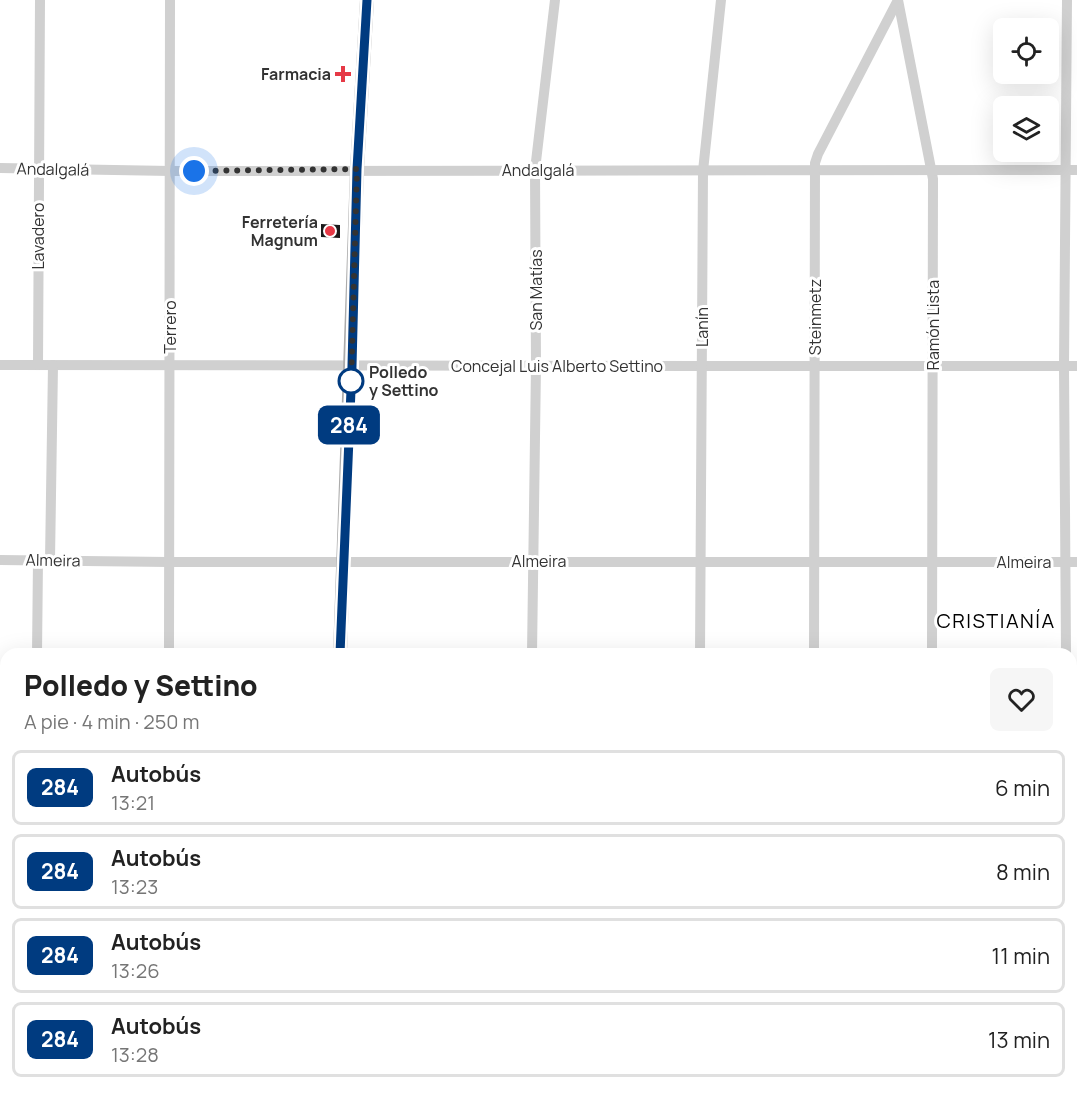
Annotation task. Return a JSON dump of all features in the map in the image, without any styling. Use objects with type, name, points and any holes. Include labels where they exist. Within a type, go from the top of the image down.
[{"type":"main road","points":[[340,648],[352,366],[357,169],[367,0]]},
{"type":"street","name":"Lavadero","points":[[38,364],[40,0]]},
{"type":"street","name":"Terrero","points":[[169,648],[171,0]]},
{"type":"street","name":"San Matías","points":[[532,648],[536,365],[535,170],[555,0]]},
{"type":"street","name":"Lanín","points":[[700,648],[703,171],[721,0]]},
{"type":"street","name":"Steinmetz","points":[[814,648],[816,365],[814,170],[818,154],[898,0]]},
{"type":"street","name":"Ramón Lista","points":[[898,0],[932,170],[932,648]]},
{"type":"street","points":[[1066,648],[1071,562],[1064,366],[1072,170],[1067,0]]},
{"type":"street","name":"Andalgalá","points":[[0,168],[171,171],[1072,170]]},
{"type":"street","name":"Concejal Luis Alberto Settino","points":[[0,364],[816,365],[932,368],[1077,366]]},
{"type":"street","points":[[50,560],[53,365]]},
{"type":"street","name":"Almeira","points":[[0,560],[1071,562]]},
{"type":"street","points":[[37,648],[38,560]]},
{"type":"building","name":"Ferretería Magnum","points":[[321,224],[340,225],[340,238],[321,237]]},
{"type":"bus line","name":"284","points":[[340,648],[352,366],[357,169],[367,0]]},
{"type":"place","name":"Farmacia","points":[[343,74]]},
{"type":"place","name":"Ferretería Magnum","points":[[330,231]]},
{"type":"place","name":"Polledo y Settino","points":[[351,381]]},
{"type":"district","name":"CRISTIANÍA","points":[[996,621]]},
{"type":"route","points":[[194,171],[357,169],[351,387],[351,381]]}]
